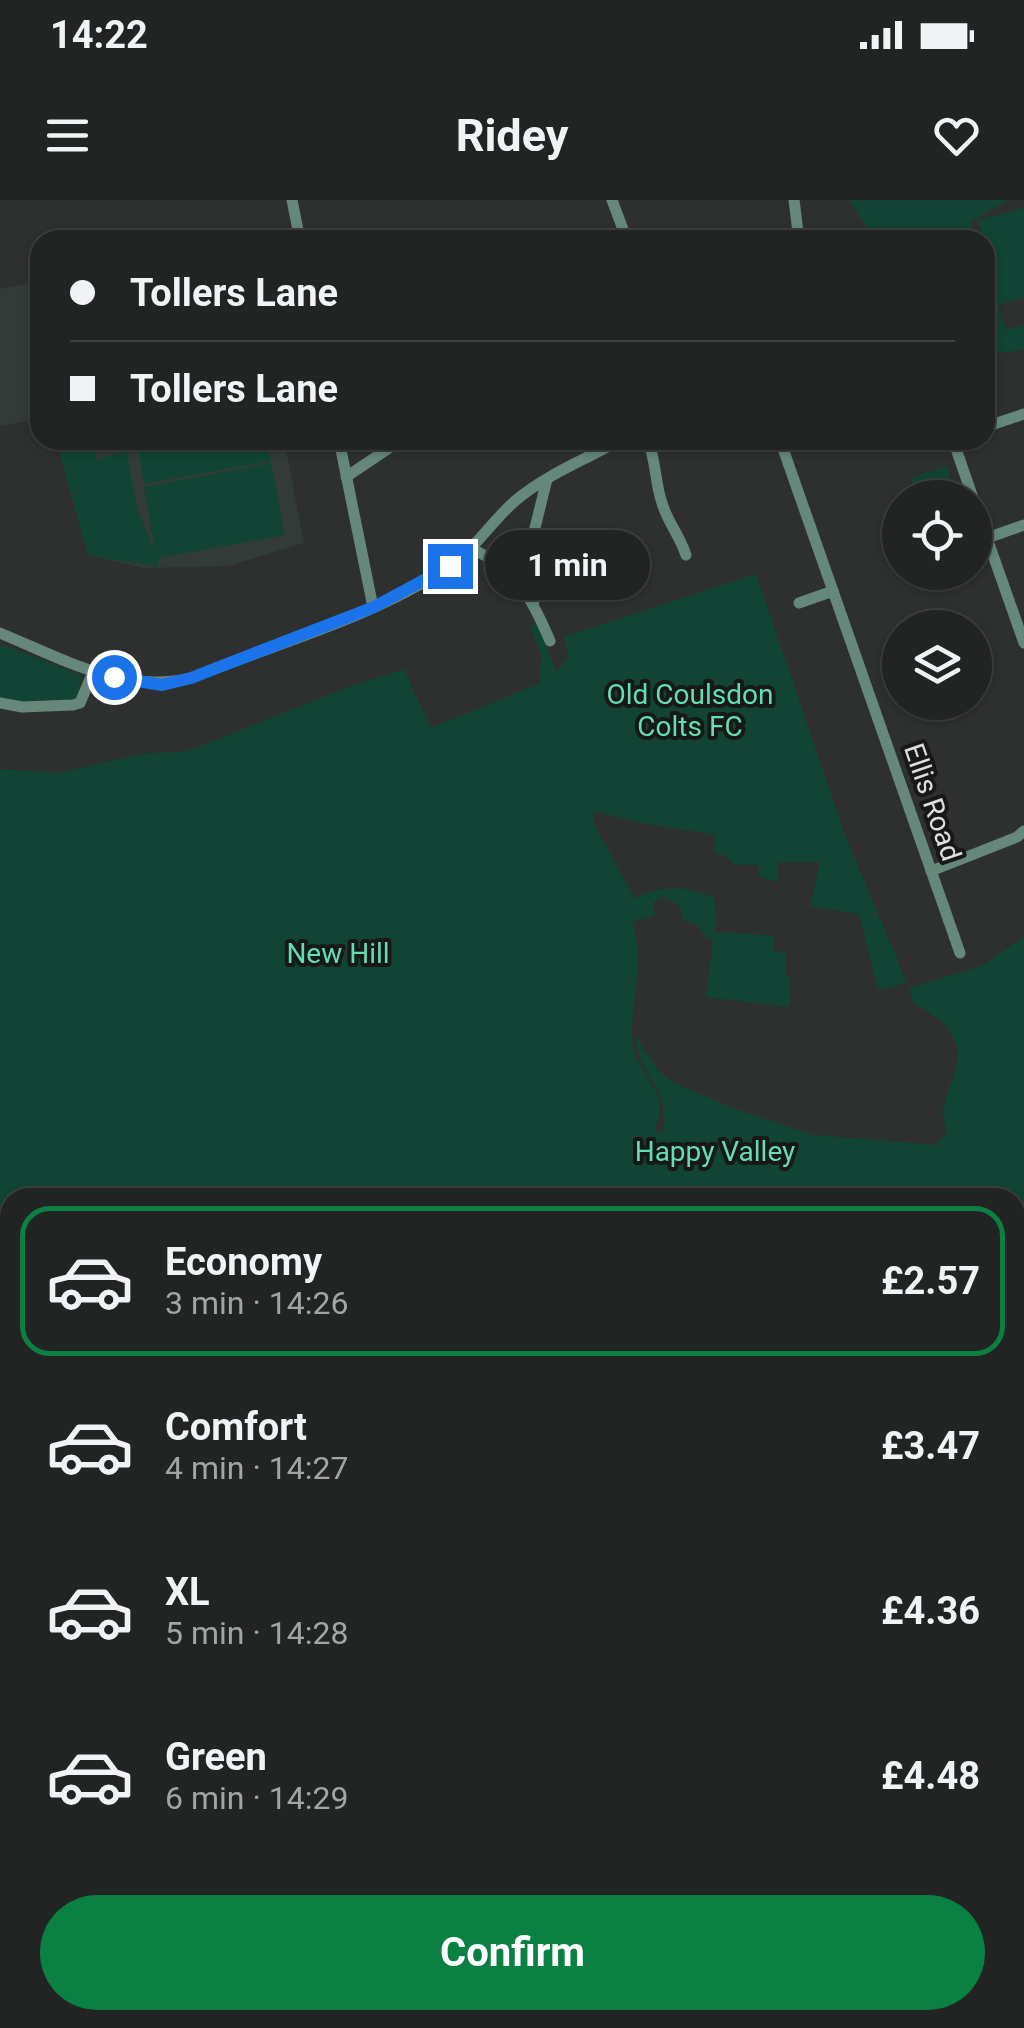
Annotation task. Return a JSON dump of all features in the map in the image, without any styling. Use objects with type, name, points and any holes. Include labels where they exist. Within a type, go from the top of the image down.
[{"type":"street","points":[[292,200],[298,230]]},
{"type":"street","points":[[612,200],[623,230]]},
{"type":"street","points":[[794,200],[798,230]]},
{"type":"street","points":[[995,424],[1024,414]]},
{"type":"street","points":[[342,450],[374,607]]},
{"type":"street","points":[[346,478],[387,450]]},
{"type":"street","points":[[0,633],[93,672],[162,685],[191,678],[374,607],[450,566],[472,549],[514,502],[547,479],[602,450]]},
{"type":"street","points":[[651,450],[659,478],[660,501],[686,555]]},
{"type":"street","name":"Ellis Road","points":[[784,450],[960,953]]},
{"type":"street","points":[[956,450],[967,480]]},
{"type":"street","points":[[534,602],[532,536],[547,479]]},
{"type":"street","points":[[992,536],[1024,524]]},
{"type":"street","points":[[472,549],[505,568],[534,602],[550,641]]},
{"type":"street","points":[[992,552],[1024,643]]},
{"type":"street","points":[[799,604],[833,591]]},
{"type":"street","points":[[0,703],[22,707],[73,706],[80,703],[93,672]]},
{"type":"street","points":[[931,871],[1024,831]]},
{"type":"shaded area","points":[[30,283],[30,421],[0,426],[0,289]]},
{"type":"shaded area","points":[[59,450],[286,450],[304,543],[228,566],[145,568],[88,555]]},
{"type":"green space","points":[[849,200],[1009,200],[970,222],[973,230],[868,230]]},
{"type":"green space","points":[[1024,208],[1024,298],[998,305],[1006,330],[1024,325],[1024,350],[995,353],[995,230],[980,230],[978,220]]},
{"type":"green space","points":[[59,450],[94,450],[96,460],[126,451],[138,511],[155,552],[144,487],[271,463],[285,535],[158,558],[159,567],[88,555]]},
{"type":"green space","points":[[138,450],[269,450],[271,461],[144,484]]},
{"type":"green space","points":[[946,466],[951,480],[912,480]]},
{"type":"green space","name":"New Hill","points":[[756,574],[845,835],[907,983],[878,990],[859,914],[810,906],[820,862],[778,862],[778,882],[758,876],[759,865],[734,864],[724,855],[714,853],[716,835],[594,811],[593,822],[634,898],[674,888],[715,898],[716,932],[774,936],[774,951],[786,952],[790,1007],[706,997],[713,939],[707,939],[700,927],[683,920],[680,906],[663,897],[653,902],[655,915],[632,922],[638,953],[633,1047],[660,1103],[655,1134],[664,1131],[662,1101],[641,1061],[636,1036],[658,1071],[675,1083],[735,1109],[814,1135],[936,1145],[947,1132],[942,1111],[956,1068],[958,1047],[947,1025],[912,1001],[909,988],[981,966],[1024,937],[1024,1188],[0,1188],[0,769],[58,773],[142,754],[188,751],[348,687],[404,669],[431,728],[540,683],[541,653],[530,627],[538,623],[556,673],[568,656],[563,637]]},
{"type":"green space","points":[[3,645],[81,675],[78,698],[71,702],[19,703],[0,699]]},
{"type":"route","points":[[114,677],[162,685],[191,678],[374,607],[450,566]]},
{"type":"park label","name":"Old Coulsdon Colts FC","points":[[690,710]]},
{"type":"park label","name":"Happy Valley","points":[[715,1151]]}]
